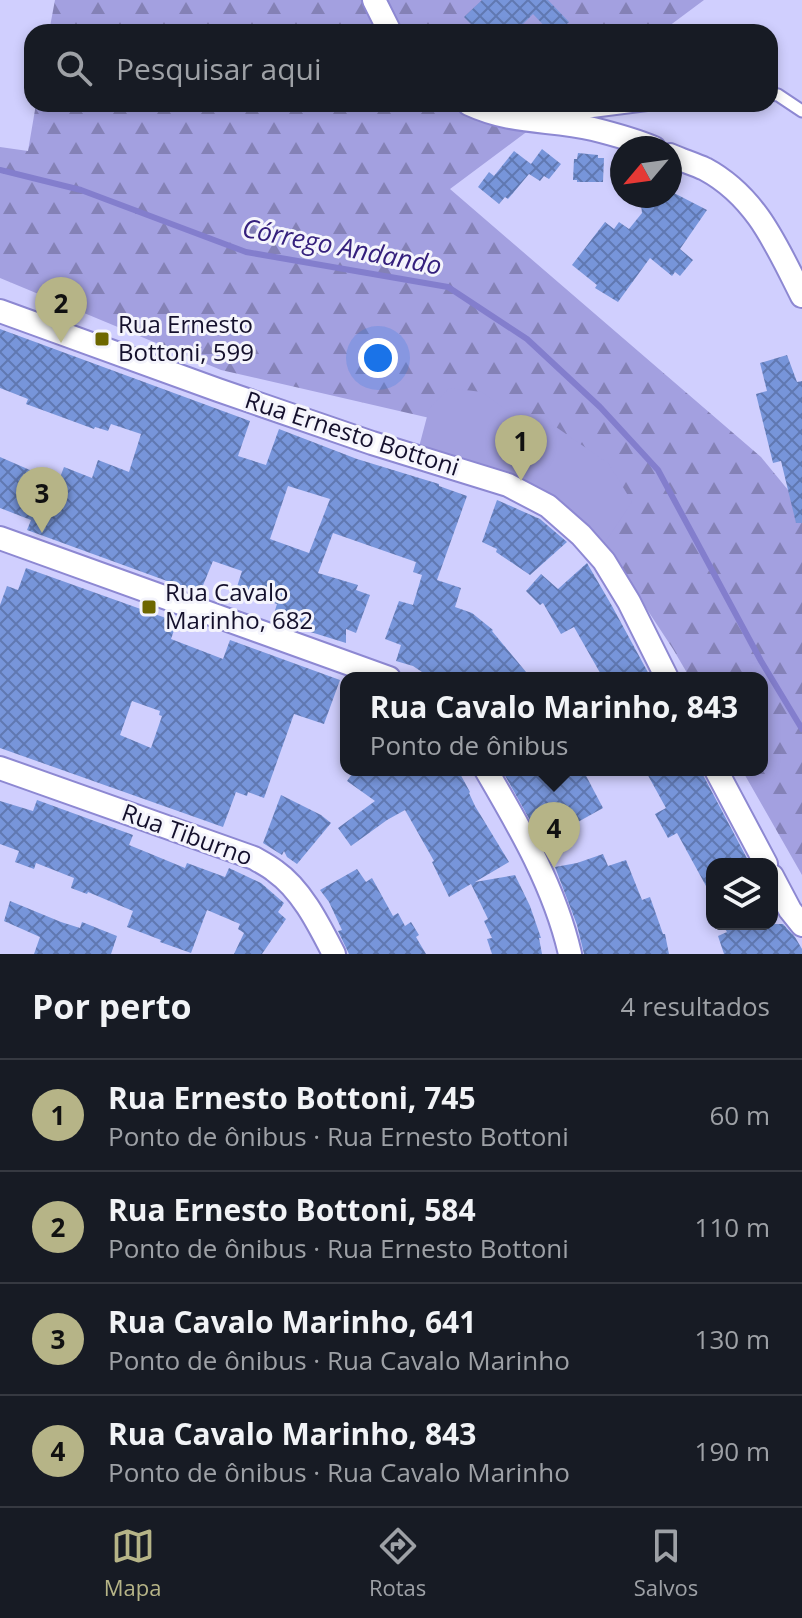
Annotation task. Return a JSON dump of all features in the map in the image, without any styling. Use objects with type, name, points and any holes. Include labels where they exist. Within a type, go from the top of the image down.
[{"type":"street","points":[[374,0],[386,24]]},
{"type":"street","points":[[490,112],[520,120],[592,129],[615,136]]},
{"type":"street","points":[[682,160],[706,170],[738,192],[758,215],[802,296]]},
{"type":"street","name":"Rua Ernesto Bottoni","points":[[0,311],[246,400],[508,485],[548,506],[581,535],[604,561],[629,602],[664,672]]},
{"type":"street","points":[[0,538],[372,672]]},
{"type":"street","name":"Rua Tiburno","points":[[0,768],[254,858],[277,872],[295,890],[334,954]]},
{"type":"street","points":[[489,776],[537,864],[564,930],[570,954]]},
{"type":"street","points":[[719,776],[763,858]]},
{"type":"street","points":[[778,887],[802,925]]},
{"type":"lane","points":[[778,95],[802,111]]},
{"type":"lane","points":[[520,120],[586,112]]},
{"type":"green space","points":[[55,0],[704,0],[672,24],[50,24]]},
{"type":"green space","points":[[35,112],[553,112],[450,189],[761,457],[802,507],[802,875],[745,776],[768,776],[768,672],[686,672],[606,547],[473,428],[221,370],[0,278],[0,147],[28,151]]},
{"type":"green space","points":[[449,388],[482,392],[526,425],[556,427],[609,464],[632,502],[606,541],[575,512],[530,485],[419,447],[429,409]]},
{"type":"building","points":[[482,0],[548,0],[569,22],[542,24],[533,14],[523,24],[471,24],[464,17]]},
{"type":"building","points":[[542,149],[561,164],[549,179],[544,176],[540,181],[529,174],[508,199],[505,197],[499,204],[478,187],[489,172],[494,176],[514,151],[531,164]]},
{"type":"building","points":[[578,153],[604,158],[603,182],[573,180],[574,159],[577,159]]},
{"type":"building","points":[[682,197],[707,210],[680,249],[693,260],[680,276],[675,272],[672,276],[650,258],[618,302],[595,288],[597,285],[572,265],[605,222],[614,229],[619,222],[629,229],[642,213],[641,208],[682,208]]},
{"type":"building","points":[[0,329],[250,421],[238,456],[266,465],[279,429],[467,496],[437,580],[461,588],[455,607],[472,613],[493,630],[526,672],[422,672],[396,661],[401,645],[385,639],[399,601],[413,605],[422,575],[413,572],[416,562],[333,533],[318,573],[358,585],[356,590],[370,595],[356,633],[346,629],[346,643],[272,620],[277,604],[236,590],[242,571],[213,561],[199,595],[27,530],[31,520],[0,508],[0,457],[59,480],[64,467],[92,478],[98,460],[129,472],[141,434],[111,424],[108,431],[94,429],[26,404],[28,399],[0,388]],"holes":[[[288,486],[330,499],[309,553],[270,539]]]},
{"type":"building","points":[[787,355],[797,382],[802,381],[802,523],[796,523],[781,461],[773,463],[756,394],[767,391],[760,363]]},
{"type":"building","points":[[497,500],[540,519],[567,542],[530,575],[496,552],[497,549],[482,542]]},
{"type":"building","points":[[587,563],[648,672],[600,672],[574,627],[561,634],[543,603],[540,605],[526,591],[541,574],[558,589]]},
{"type":"building","points":[[26,568],[177,622],[171,639],[223,659],[230,640],[340,680],[324,724],[294,714],[264,798],[248,792],[247,796],[236,792],[223,827],[0,748],[0,605],[7,586],[18,590]],"holes":[[[132,701],[160,711],[159,715],[162,716],[151,748],[120,735]]]},
{"type":"building","points":[[351,776],[461,776],[475,806],[509,862],[475,882],[515,875],[541,938],[542,954],[492,954],[487,939],[492,938],[484,921],[488,919],[471,884],[449,897],[434,861],[405,810],[351,846],[338,828],[375,801],[347,781]]},
{"type":"building","points":[[505,776],[586,776],[603,808],[542,842]]},
{"type":"building","points":[[648,776],[703,776],[747,858],[706,858],[706,886],[677,833],[668,838],[655,814],[666,808]]},
{"type":"building","points":[[281,795],[331,823],[297,864],[284,851],[282,855],[263,843]]},
{"type":"building","points":[[37,800],[133,835],[129,845],[185,868],[187,863],[225,877],[229,868],[261,883],[284,903],[278,912],[286,919],[262,954],[234,954],[244,933],[238,929],[240,924],[207,910],[191,953],[127,927],[133,911],[71,888],[74,878],[36,863],[34,869],[15,862],[19,851],[0,844],[0,801],[33,811]]},
{"type":"building","points":[[603,854],[608,866],[626,860],[642,900],[650,897],[665,934],[669,954],[584,954],[577,925],[555,867]]},
{"type":"building","points":[[357,869],[366,882],[372,878],[393,916],[398,913],[405,926],[411,922],[426,954],[349,954],[338,931],[342,930],[320,890]]},
{"type":"building","points":[[10,901],[61,922],[80,928],[82,922],[117,936],[111,954],[34,954],[40,937],[4,921]]},
{"type":"building","points":[[778,924],[783,924],[795,937],[802,954],[724,954],[718,936],[727,932],[778,930]]},
{"type":"waterway","name":"Córrego Andando","points":[[0,170],[81,190],[246,252],[448,287],[527,339],[600,407],[658,470],[768,672]]},
{"type":"waterway","name":"Córrego Andando","points":[[768,673],[802,729]]},
{"type":"place","name":"Rua Ernesto Bottoni, 599","points":[[102,339]]},
{"type":"place","name":"Rua Ernesto Bottoni, 584","points":[[61,343]]},
{"type":"place","name":"Rua Ernesto Bottoni, 745","points":[[521,481]]},
{"type":"place","name":"Rua Cavalo Marinho, 641","points":[[42,533]]},
{"type":"place","name":"Rua Cavalo Marinho, 682","points":[[149,607]]},
{"type":"place","name":"Rua Cavalo Marinho, 843","points":[[554,868]]}]
